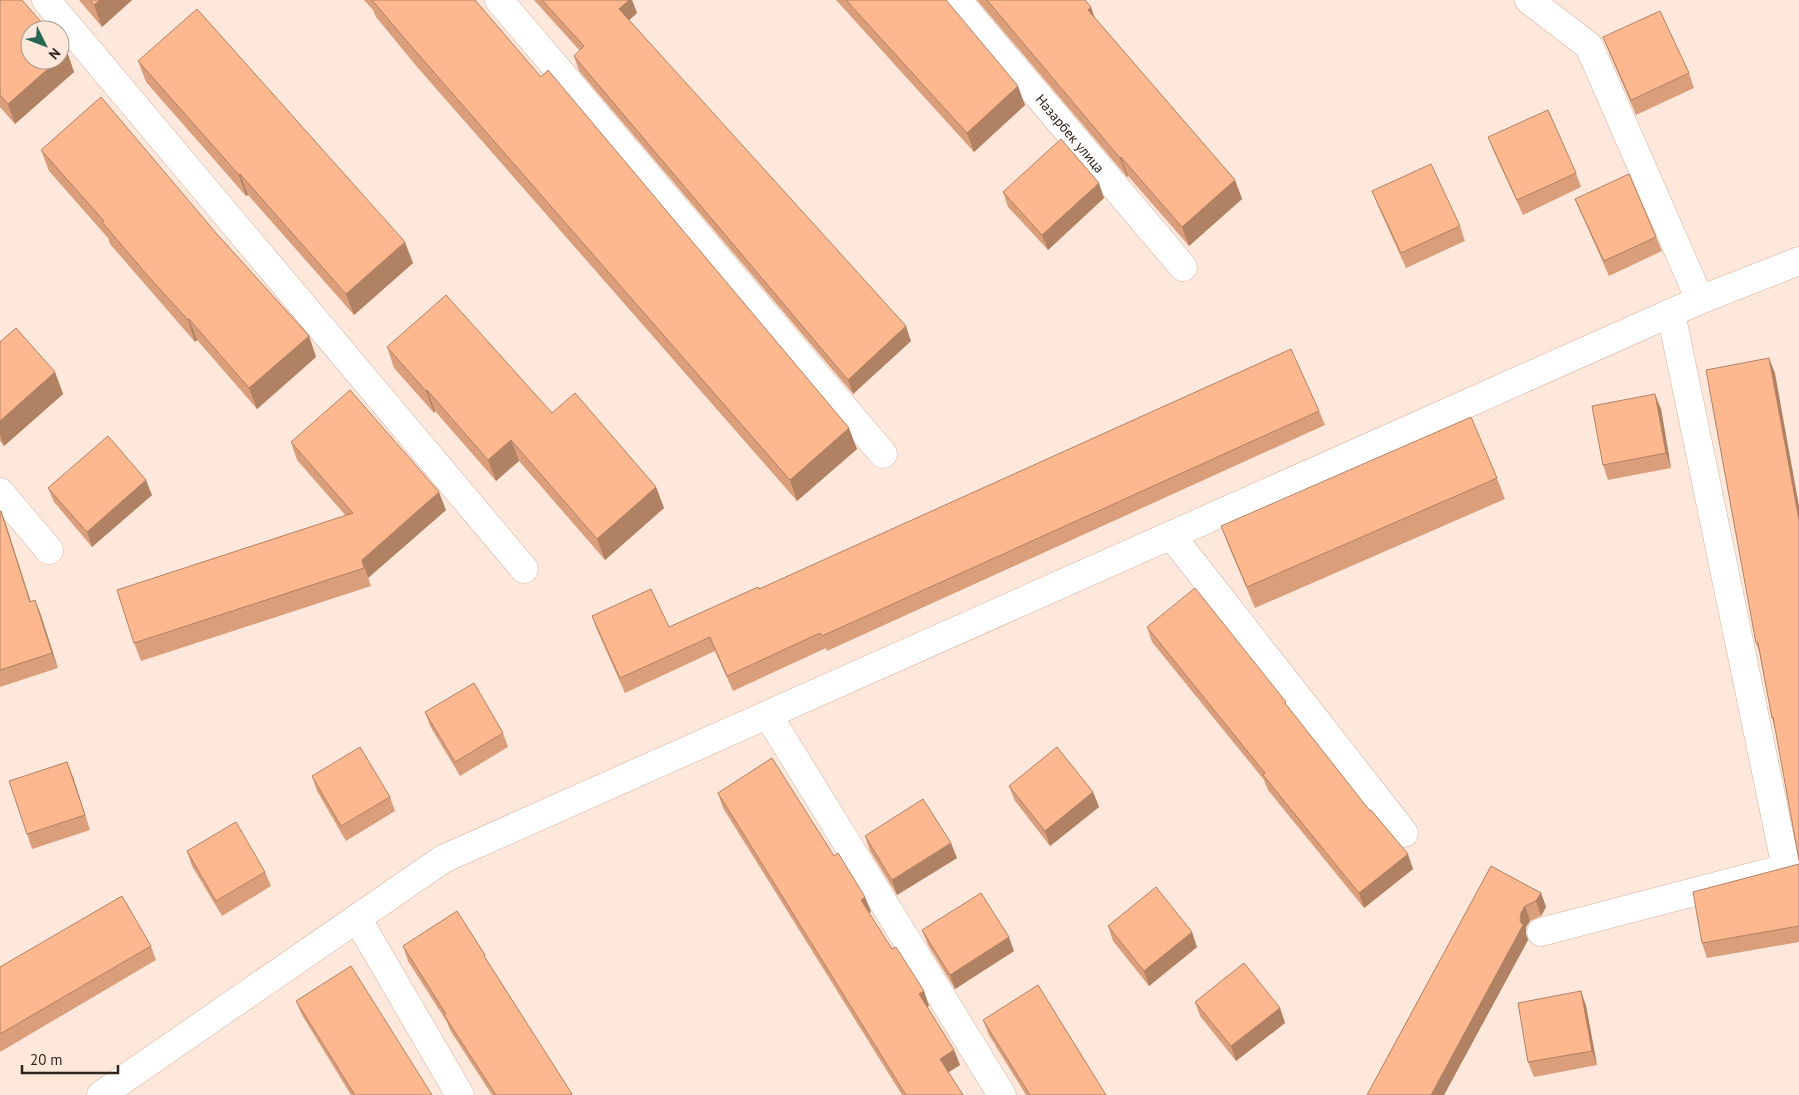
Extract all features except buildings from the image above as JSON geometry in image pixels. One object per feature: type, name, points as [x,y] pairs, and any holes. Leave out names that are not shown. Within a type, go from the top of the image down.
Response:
[{"type":"street","points":[[46,0],[524,569]]},
{"type":"street","points":[[500,0],[883,454]]},
{"type":"street","name":"Назарбек улица","points":[[957,0],[1183,267]]},
{"type":"street","points":[[1529,0],[1589,46],[1700,300]]},
{"type":"street","points":[[101,1095],[443,859],[1700,300],[1799,261]]},
{"type":"street","points":[[1541,932],[1786,868],[1671,313]]},
{"type":"street","points":[[0,492],[49,550]]},
{"type":"street","points":[[1171,535],[1404,833]]},
{"type":"street","points":[[768,715],[1002,1095]]},
{"type":"street","points":[[357,918],[460,1095]]}]
